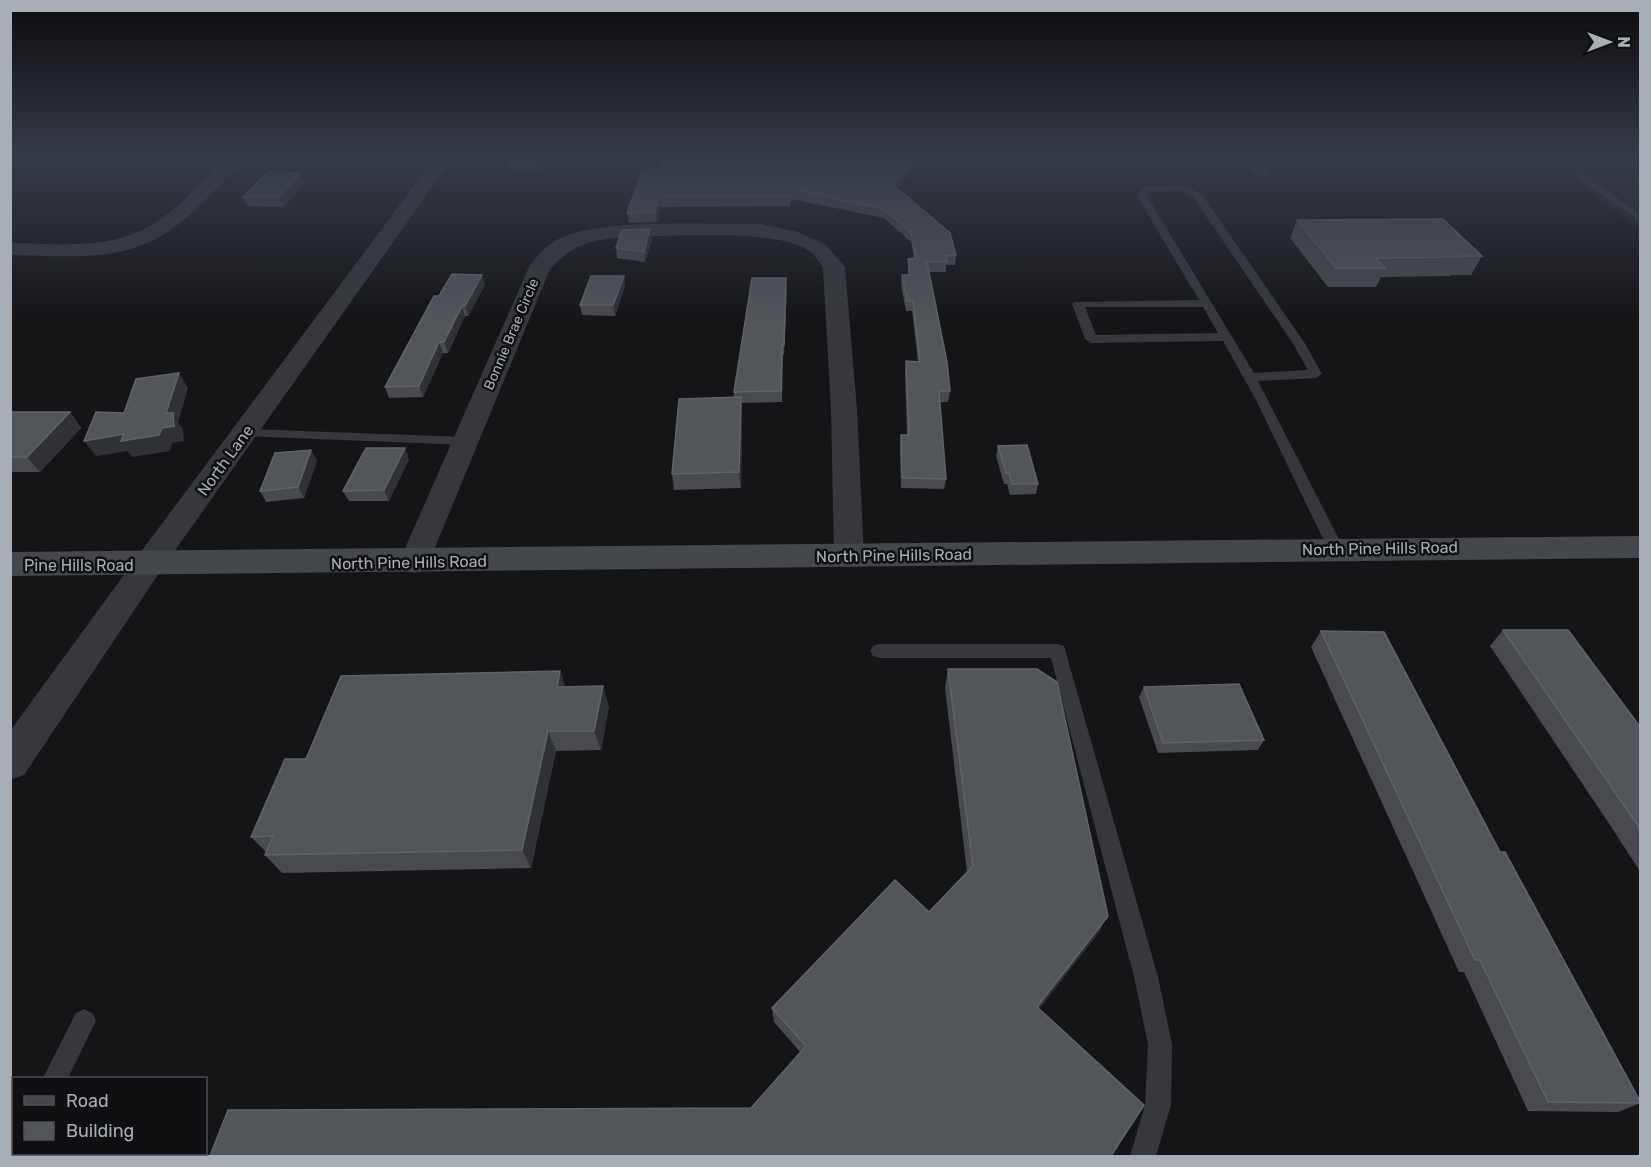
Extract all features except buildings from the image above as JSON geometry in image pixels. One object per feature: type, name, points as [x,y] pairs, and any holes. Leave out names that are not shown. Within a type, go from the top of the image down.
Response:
[{"type":"main road","name":"North Pine Hills Road","points":[[148,565],[1641,547]]},
{"type":"main road","name":"Pine Hills Road","points":[[10,564],[148,565]]},
{"type":"street","points":[[10,249],[112,248],[142,239],[168,225],[180,213]]},
{"type":"street","name":"North Lane","points":[[10,763],[148,565],[404,213]]},
{"type":"street","name":"Bonnie Brae Circle","points":[[414,562],[540,267],[562,245],[588,236],[614,232],[760,230],[791,236],[818,248],[834,267],[844,409],[849,556]]},
{"type":"lane","points":[[1153,213],[1250,377],[1336,549]]},
{"type":"lane","points":[[1210,213],[1298,342],[1316,374],[1250,377]]},
{"type":"lane","points":[[1207,303],[1078,304],[1091,339],[1227,337]]},
{"type":"lane","points":[[245,433],[466,441]]},
{"type":"lane","points":[[879,651],[1058,651],[1146,977],[1160,1044],[1158,1105],[1143,1156]]},
{"type":"lane","points":[[56,1077],[84,1021]]},
{"type":"shaded area","points":[[1618,213],[1640,213],[1640,231]]}]
